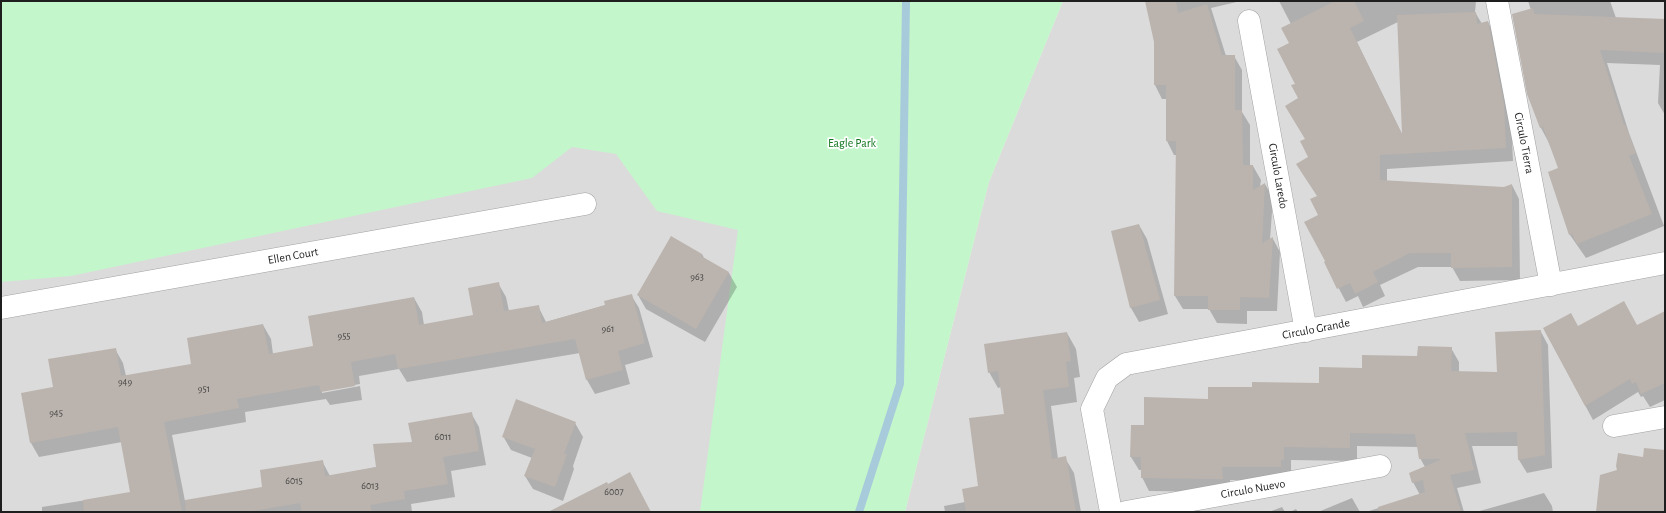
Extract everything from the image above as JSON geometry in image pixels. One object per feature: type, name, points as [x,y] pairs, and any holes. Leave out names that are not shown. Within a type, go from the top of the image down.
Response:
[{"type":"street","name":"Circulo Tierra","points":[[1497,1],[1551,285]]},
{"type":"street","name":"Circulo Laredo","points":[[1249,21],[1306,330]]},
{"type":"street","name":"Ellen Court","points":[[1,308],[585,204]]},
{"type":"street","name":"Circulo Grande","points":[[1111,512],[1092,409],[1107,378],[1126,364],[1665,263]]},
{"type":"street","points":[[1614,426],[1665,417]]},
{"type":"street","name":"Circulo Nuevo","points":[[1126,512],[1380,466]]},
{"type":"shaded area","points":[[1,1],[794,1],[741,512],[1,512]]},
{"type":"shaded area","points":[[1063,1],[1665,1],[1665,512],[905,512],[989,182]]},
{"type":"green space","name":"Eagle Park","points":[[1,1],[1063,1],[989,182],[905,512],[700,512],[738,230],[657,211],[616,154],[572,147],[532,178],[71,276],[1,282]]},
{"type":"building","points":[[1145,1],[1176,1],[1178,13],[1207,4],[1222,55],[1235,55],[1235,110],[1242,110],[1243,165],[1253,165],[1253,190],[1265,183],[1262,243],[1273,237],[1269,298],[1240,297],[1240,310],[1208,310],[1208,296],[1174,296],[1176,141],[1166,141],[1166,85],[1154,85],[1154,42]]},
{"type":"building","points":[[1335,1],[1354,1],[1364,21],[1350,28],[1402,134],[1397,15],[1476,12],[1477,24],[1488,21],[1504,105],[1506,148],[1380,155],[1380,180],[1504,187],[1512,184],[1512,267],[1451,268],[1451,253],[1410,253],[1373,272],[1378,282],[1355,294],[1350,283],[1337,289],[1324,262],[1325,261],[1304,222],[1318,215],[1310,199],[1317,196],[1296,164],[1308,157],[1300,141],[1305,139],[1285,106],[1298,98],[1291,85],[1295,84],[1277,49],[1289,43],[1281,28]]},
{"type":"building","points":[[1533,8],[1534,14],[1665,19],[1665,53],[1600,50],[1624,125],[1625,124],[1636,153],[1629,156],[1652,214],[1577,244],[1572,234],[1569,235],[1548,172],[1558,168],[1543,127],[1540,128],[1527,94],[1512,14]]},
{"type":"building","points":[[1139,224],[1160,300],[1130,308],[1111,231]]},
{"type":"building","points":[[671,236],[729,272],[696,329],[637,295]]},
{"type":"building","points":[[499,282],[504,311],[539,305],[542,323],[605,305],[604,301],[632,294],[645,343],[618,351],[623,370],[586,380],[575,339],[398,369],[395,354],[351,362],[355,386],[321,392],[319,385],[237,399],[239,408],[164,422],[182,512],[84,512],[83,500],[130,492],[118,427],[30,443],[21,393],[53,387],[48,359],[116,348],[121,376],[191,364],[187,338],[263,324],[269,354],[313,346],[308,316],[414,297],[419,325],[473,315],[468,288]]},
{"type":"building","points":[[1624,301],[1637,325],[1665,311],[1665,383],[1641,394],[1636,382],[1632,384],[1630,379],[1585,406],[1543,328],[1571,313],[1578,326]]},
{"type":"building","points":[[1541,330],[1545,455],[1518,460],[1517,432],[1465,433],[1474,470],[1450,475],[1461,512],[1379,512],[1378,507],[1425,492],[1423,480],[1412,483],[1409,473],[1442,459],[1419,459],[1415,434],[1350,433],[1350,448],[1284,447],[1284,460],[1281,460],[1281,467],[1222,467],[1223,479],[1141,478],[1141,457],[1130,457],[1131,425],[1144,425],[1144,397],[1208,399],[1208,387],[1252,387],[1252,382],[1319,383],[1319,367],[1362,368],[1362,355],[1417,356],[1418,346],[1452,347],[1451,371],[1497,372],[1495,332]]},
{"type":"building","points":[[1067,332],[1071,361],[1066,362],[1069,387],[1043,390],[1052,459],[1066,456],[1076,512],[966,512],[962,489],[978,486],[969,418],[1004,414],[998,371],[988,373],[984,344]]},
{"type":"building","points":[[516,399],[576,422],[564,454],[567,454],[555,487],[524,476],[535,449],[502,437]]},
{"type":"building","points":[[472,412],[479,451],[443,457],[448,484],[404,491],[405,499],[370,505],[372,512],[302,512],[300,503],[247,512],[186,512],[185,500],[262,487],[260,470],[323,460],[325,476],[376,467],[373,444],[412,442],[408,423]]},
{"type":"building","points":[[1644,448],[1665,450],[1665,512],[1596,512],[1600,475],[1617,470],[1616,466],[1618,453],[1643,457]]},
{"type":"building","points":[[630,472],[651,512],[548,512],[607,482],[608,484]]},
{"type":"waterway","points":[[859,512],[900,384],[906,1]]}]
